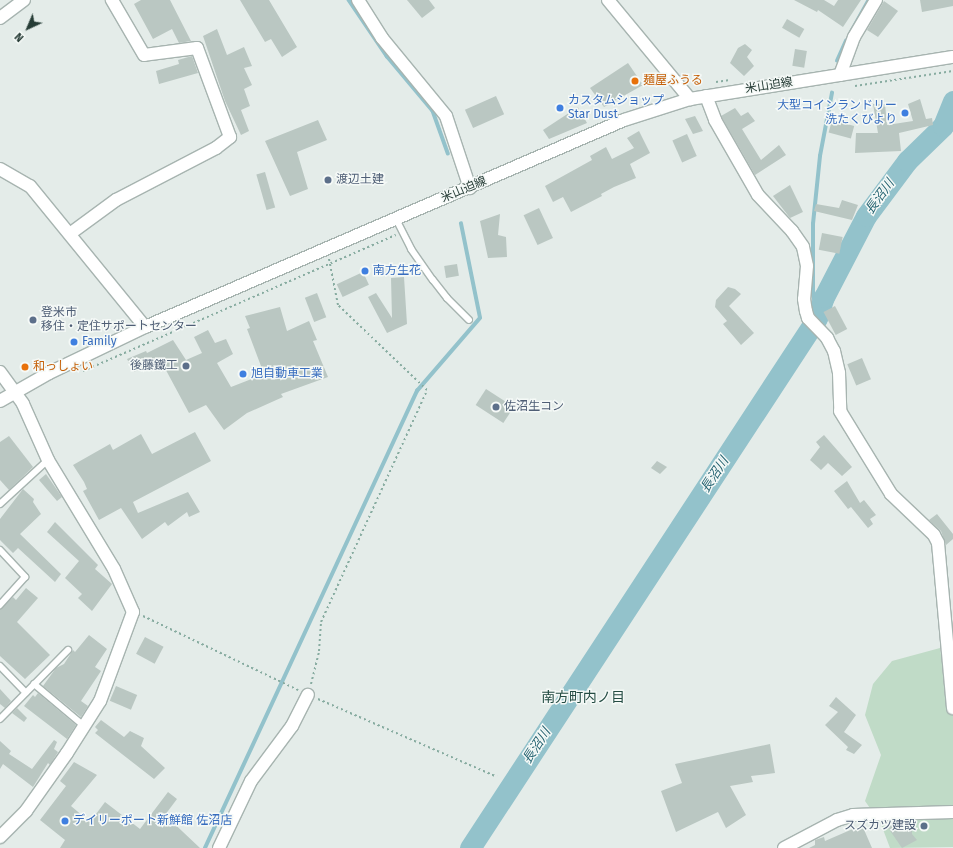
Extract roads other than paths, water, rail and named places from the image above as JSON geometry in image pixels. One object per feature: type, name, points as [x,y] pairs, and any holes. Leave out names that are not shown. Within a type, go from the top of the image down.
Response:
[{"type":"street","points":[[0,18],[24,0]]},
{"type":"street","points":[[358,0],[382,38],[446,116],[466,189]]},
{"type":"street","points":[[608,0],[690,99]]},
{"type":"street","points":[[840,75],[854,37],[876,0]]},
{"type":"street","points":[[71,233],[116,200],[216,148],[230,137],[197,48],[144,56],[114,1]]},
{"type":"street","name":"米山迫線","points":[[0,401],[13,392],[145,327],[624,120],[690,99],[953,57]]},
{"type":"street","points":[[706,96],[715,120],[758,195],[792,231],[803,247],[807,266],[804,299],[813,324],[827,338],[834,351],[839,373],[840,410],[891,494],[934,534],[938,543],[953,708]]},
{"type":"street","points":[[0,169],[30,186],[71,233],[145,327]]},
{"type":"street","points":[[0,372],[23,404],[48,460],[111,562],[133,612],[100,702],[26,811],[0,837]]},
{"type":"street","points":[[219,848],[251,780],[292,726],[305,693]]},
{"type":"street","points":[[784,848],[830,822],[853,815],[953,812]]},
{"type":"lane","points":[[396,219],[411,249],[433,280],[469,320]]},
{"type":"lane","points":[[0,504],[48,460]]},
{"type":"lane","points":[[0,550],[25,577],[0,605]]},
{"type":"lane","points":[[0,720],[68,650]]},
{"type":"lane","points":[[0,666],[26,693]]},
{"type":"lane","points":[[34,684],[84,726]]},
{"type":"waterway","points":[[349,0],[387,56],[433,111],[448,153]]},
{"type":"waterway","points":[[851,32],[869,0]]},
{"type":"waterway","points":[[837,61],[846,41]]},
{"type":"waterway","points":[[817,318],[813,292],[813,224],[820,156],[832,93]]},
{"type":"waterway","name":"長沼川","points":[[470,848],[817,318],[824,297],[866,216],[907,161],[943,126],[953,101]]},
{"type":"waterway","points":[[205,848],[417,391],[480,318],[461,224]]},
{"type":"place","name":"麺屋ふうる","points":[[635,81]]},
{"type":"place","name":"カスタムショップ Star Dust","points":[[560,108]]},
{"type":"place","name":"大型コインランドリー 洗たくびより","points":[[905,113]]},
{"type":"place","name":"渡辺土建","points":[[328,180]]},
{"type":"place","name":"南方生花","points":[[365,271]]},
{"type":"place","name":"登米市 移住・定住サポートセンター","points":[[33,320]]},
{"type":"place","name":"Family","points":[[74,342]]},
{"type":"place","name":"後藤鐵工","points":[[186,366]]},
{"type":"place","name":"和っしょい","points":[[25,367]]},
{"type":"place","name":"旭自動車工業","points":[[243,374]]},
{"type":"place","name":"佐沼生コン","points":[[496,407]]},
{"type":"place","name":"デイリーポート新鮮館 佐沼店","points":[[65,821]]},
{"type":"place","name":"スズカツ建設","points":[[924,826]]},
{"type":"district","name":"南方町内ノ目","points":[[583,698]]}]
